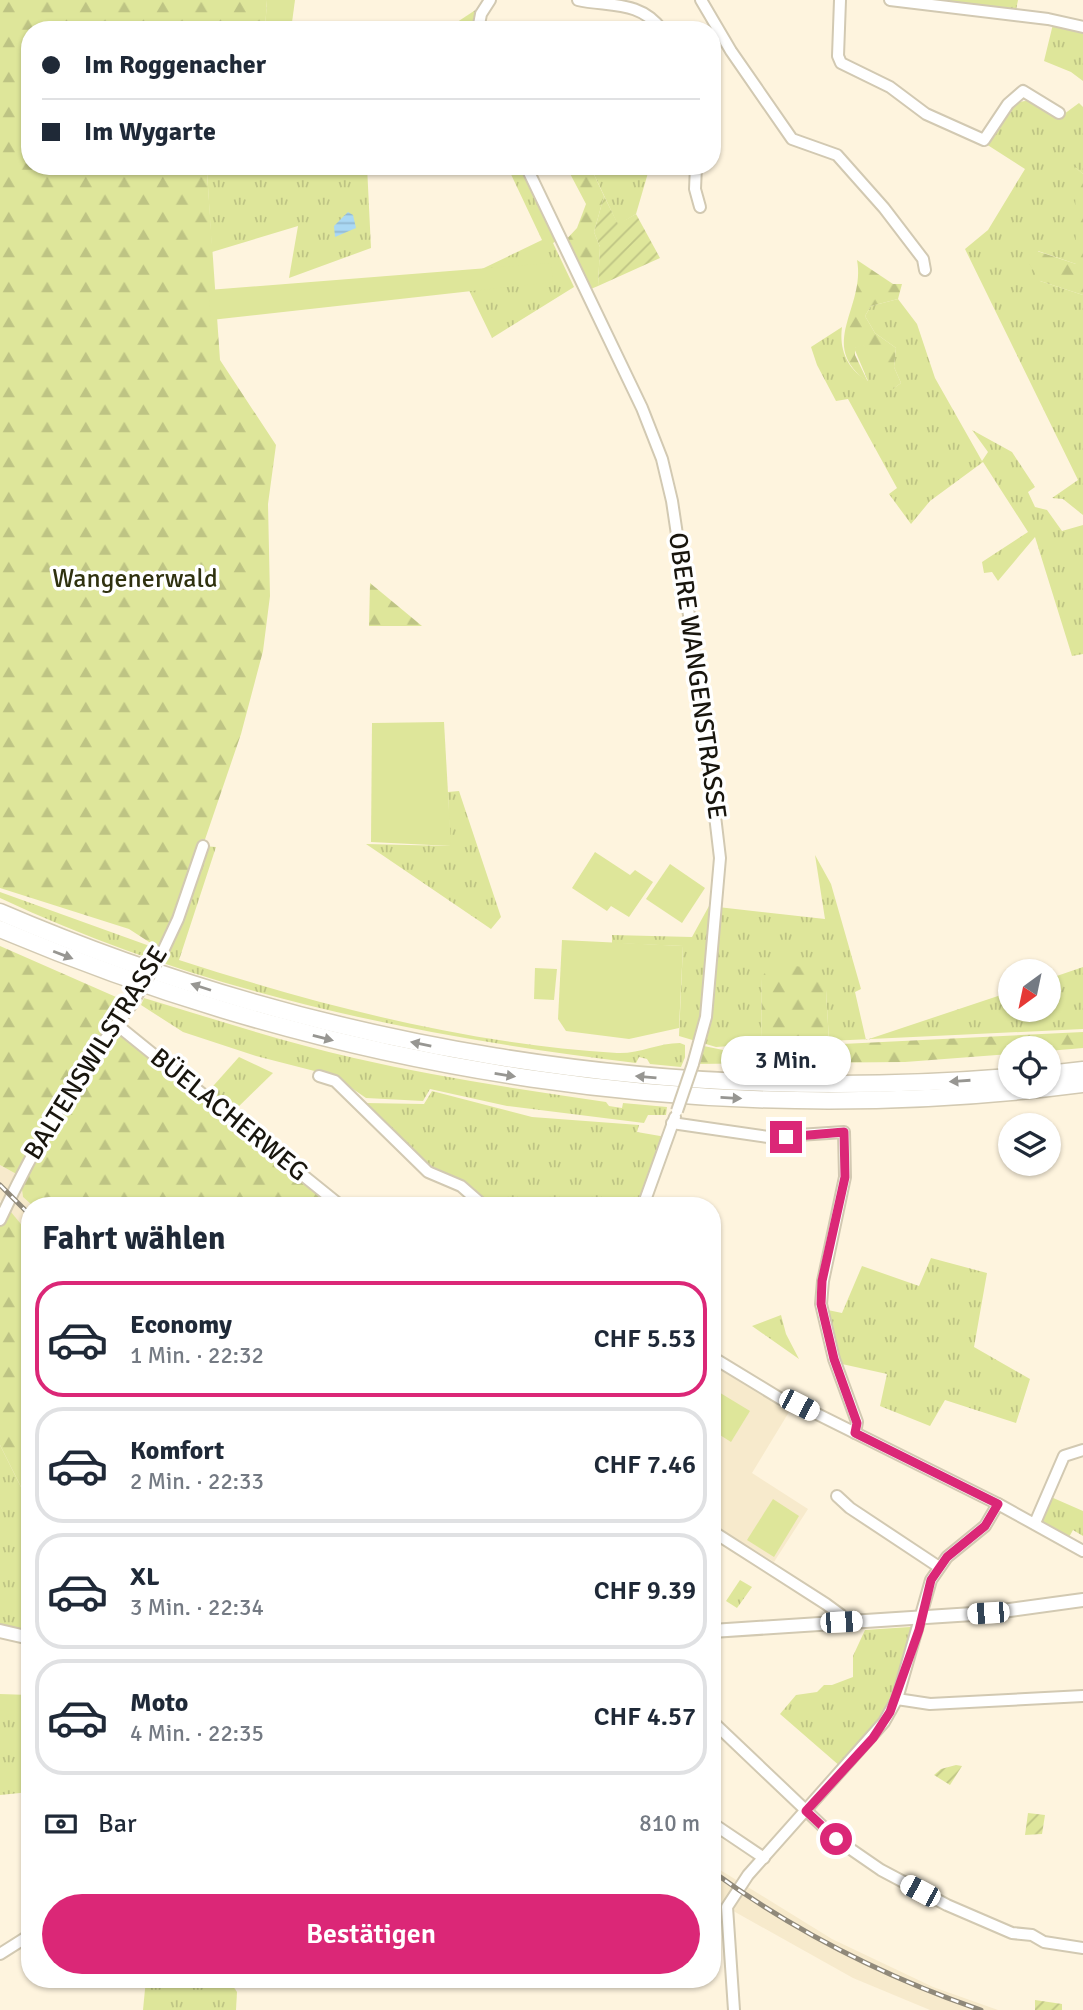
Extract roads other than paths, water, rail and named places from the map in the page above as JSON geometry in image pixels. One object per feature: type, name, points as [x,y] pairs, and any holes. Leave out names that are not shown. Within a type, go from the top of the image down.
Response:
[{"type":"highway","points":[[0,912],[125,962],[237,998],[369,1033],[495,1058],[631,1075],[769,1084],[911,1084],[998,1078]]},
{"type":"highway","points":[[0,929],[121,977],[232,1013],[366,1049],[461,1068],[577,1085],[704,1097],[811,1101],[985,1099],[1083,1091]]},
{"type":"highway","points":[[1061,1073],[1083,1070]]},
{"type":"highway","points":[[940,1098],[1083,1084]]},
{"type":"main road","points":[[721,1630],[1027,1610],[1083,1600]]},
{"type":"main road","points":[[0,1631],[21,1636]]},
{"type":"street","points":[[578,0],[632,7],[647,14],[654,21]]},
{"type":"street","points":[[701,0],[713,21]]},
{"type":"street","points":[[839,0],[838,56],[841,63],[878,80],[947,125],[984,140],[1008,104],[1023,92],[1059,113]]},
{"type":"street","points":[[890,0],[1041,18],[1083,27]]},
{"type":"street","points":[[481,21],[486,2]]},
{"type":"street","points":[[721,34],[792,139],[801,145],[827,149],[836,155],[884,208],[923,259],[925,270]]},
{"type":"street","name":"OBERE WANGENSTRASSE","points":[[530,175],[649,423],[672,501],[704,716],[720,858],[706,1017],[677,1111],[646,1197]]},
{"type":"street","points":[[696,175],[695,189],[701,206]]},
{"type":"street","name":"BALTENSWILSTRASSE","points":[[0,1220],[41,1134],[77,1077],[132,1004],[163,951],[178,919],[203,846]]},
{"type":"street","name":"BÜELACHERWEG","points":[[117,1026],[330,1197]]},
{"type":"street","points":[[319,1076],[335,1081],[428,1172],[461,1186],[474,1197]]},
{"type":"street","points":[[672,1123],[768,1137],[844,1132],[845,1177],[822,1281],[821,1304],[834,1359],[857,1423],[855,1433]]},
{"type":"street","points":[[721,1362],[782,1399],[998,1504],[1083,1551]]},
{"type":"street","points":[[1035,1523],[1063,1456],[1083,1450]]},
{"type":"street","points":[[837,1496],[850,1508],[939,1567]]},
{"type":"street","points":[[734,2010],[727,1908],[748,1875],[873,1738],[897,1699],[929,1585],[939,1567],[979,1532],[998,1504]]},
{"type":"street","points":[[721,1537],[826,1604],[841,1615],[841,1622]]},
{"type":"street","points":[[897,1699],[930,1703],[1083,1696]]},
{"type":"street","points":[[721,1730],[836,1839],[881,1870],[956,1909],[1012,1933],[1032,1935],[1040,1940],[1083,1948]]},
{"type":"street","points":[[721,1829],[764,1858]]},
{"type":"street","points":[[0,1954],[21,1941]]},
{"type":"water","points":[[348,212],[353,215],[356,228],[335,237],[334,226]]},
{"type":"railway","points":[[0,1185],[21,1206]]},
{"type":"railway","points":[[721,1877],[775,1913],[841,1951],[910,1983],[981,2010]]},
{"type":"park label","name":"Wangenerwald","points":[[135,579]]}]
